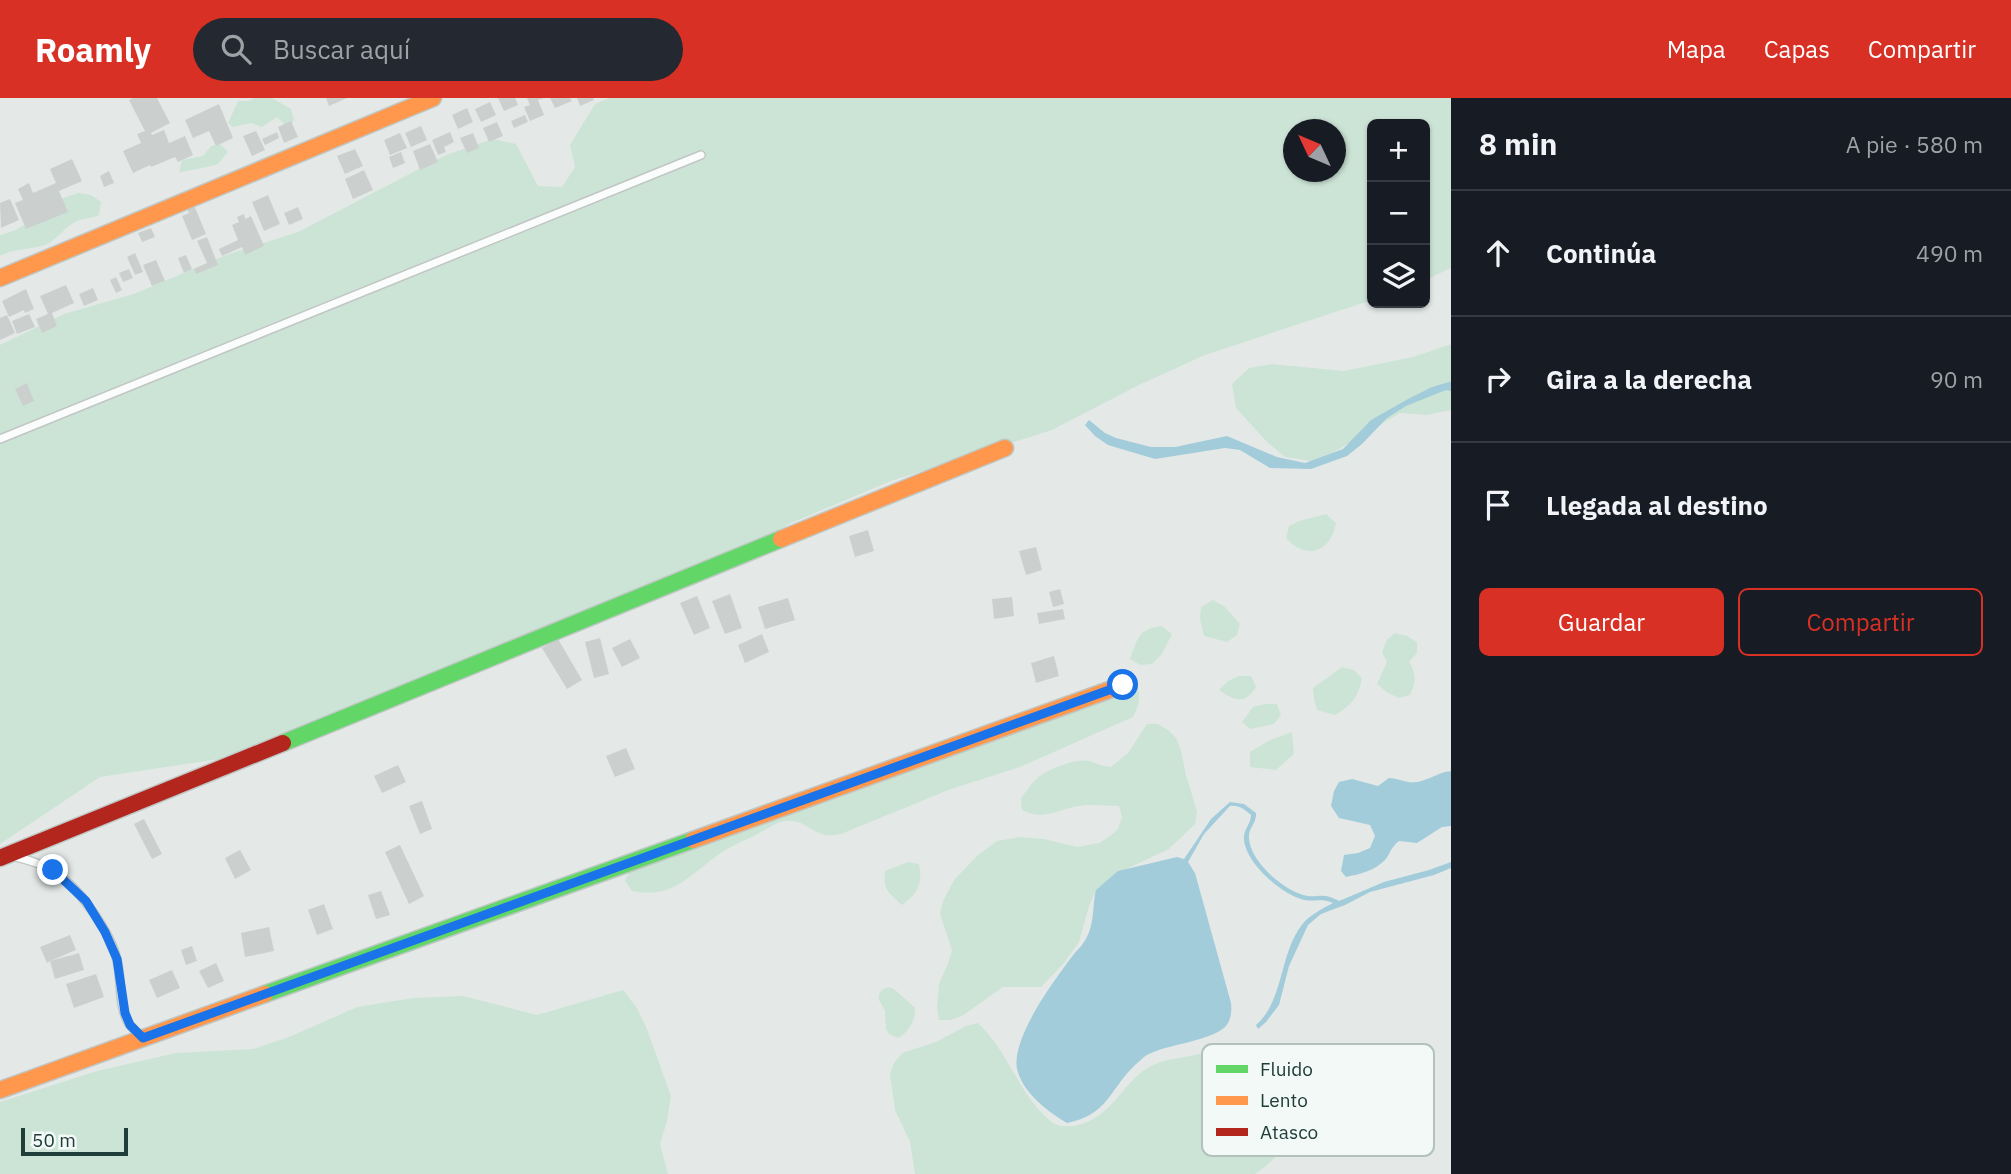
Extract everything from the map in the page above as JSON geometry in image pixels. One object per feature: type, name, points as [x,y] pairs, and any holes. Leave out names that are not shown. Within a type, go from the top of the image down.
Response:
[{"type":"street","points":[[0,278],[433,98]]},
{"type":"street","points":[[4,856],[1005,448]]},
{"type":"street","points":[[0,1090],[1123,685]]},
{"type":"lane","points":[[0,439],[701,155]]},
{"type":"lane","points":[[4,856],[34,862],[53,870],[86,901],[105,932],[117,959],[125,1013],[130,1025],[143,1038]]},
{"type":"green space","points":[[272,98],[291,109],[294,120],[291,125],[285,125],[277,117],[262,127],[251,123],[233,127],[228,123],[238,101]]},
{"type":"green space","points":[[609,98],[1451,98],[1451,268],[1430,278],[1430,119],[1367,119],[1367,302],[1205,355],[1139,385],[1052,430],[891,481],[789,524],[752,551],[219,759],[100,777],[0,844],[0,345],[64,314],[134,294],[226,255],[298,232],[446,155],[493,139],[516,144],[538,186],[562,187],[575,167],[570,145],[595,104]]},
{"type":"green space","points":[[220,144],[228,152],[218,164],[179,172],[182,160],[203,156],[211,146]]},
{"type":"green space","points":[[78,193],[91,195],[101,202],[99,215],[73,223],[45,245],[0,256],[0,235],[22,226],[55,201]]},
{"type":"green space","points":[[1451,344],[1451,410],[1427,415],[1400,413],[1334,452],[1311,461],[1285,457],[1267,442],[1236,408],[1232,384],[1249,368],[1272,364],[1344,371],[1413,357]]},
{"type":"green space","points":[[1326,514],[1336,523],[1329,541],[1323,547],[1309,551],[1294,545],[1286,538],[1289,526]]},
{"type":"green space","points":[[1213,600],[1224,606],[1240,624],[1237,635],[1227,642],[1204,636],[1200,619],[1201,607]]},
{"type":"green space","points":[[1162,626],[1172,634],[1162,654],[1152,664],[1140,665],[1130,659],[1143,632]]},
{"type":"green space","points":[[1395,633],[1417,642],[1417,653],[1409,662],[1415,678],[1414,686],[1410,695],[1399,698],[1377,684],[1387,662],[1382,652],[1387,640]]},
{"type":"green space","points":[[1342,667],[1354,670],[1362,678],[1359,690],[1350,704],[1335,715],[1317,710],[1313,688]]},
{"type":"green space","points":[[1239,676],[1251,676],[1256,687],[1248,697],[1235,699],[1219,690],[1228,681]]},
{"type":"green space","points":[[1136,681],[1139,700],[1133,717],[1020,767],[951,789],[841,834],[824,834],[793,821],[781,822],[727,849],[670,889],[647,893],[632,891],[625,881],[630,871],[1111,685]]},
{"type":"green space","points":[[1277,704],[1281,715],[1274,724],[1250,729],[1242,722],[1253,707]]},
{"type":"green space","points":[[1147,724],[1158,724],[1176,738],[1197,811],[1195,824],[1169,849],[1124,870],[1094,895],[1079,942],[1041,987],[1003,987],[962,1016],[939,1020],[939,984],[952,950],[940,914],[943,901],[954,880],[978,855],[997,841],[1020,837],[1044,839],[1077,847],[1099,843],[1109,837],[1118,829],[1122,817],[1119,806],[1083,805],[1037,815],[1022,810],[1021,798],[1040,776],[1061,766],[1076,761],[1089,761],[1111,767],[1128,753]]},
{"type":"green space","points":[[1292,732],[1294,754],[1276,770],[1250,767],[1250,752],[1270,740]]},
{"type":"green space","points":[[908,862],[919,864],[920,882],[912,897],[902,905],[886,887],[884,877],[885,871]]},
{"type":"green space","points":[[889,987],[915,1008],[911,1026],[898,1038],[889,1034],[886,1029],[885,1011],[879,1000],[879,994]]},
{"type":"green space","points":[[623,990],[637,1008],[647,1029],[671,1096],[660,1144],[668,1174],[0,1174],[0,1102],[97,1071],[176,1053],[253,1049],[289,1037],[357,1007],[413,998],[463,996],[537,1015]]},
{"type":"green space","points":[[978,1023],[997,1046],[1038,1108],[1053,1123],[1066,1126],[1086,1123],[1098,1116],[1137,1076],[1153,1065],[1202,1053],[1202,1156],[1276,1156],[1255,1174],[915,1174],[910,1142],[895,1110],[890,1074],[902,1053],[936,1042],[966,1026]]},
{"type":"water","points":[[1451,382],[1451,391],[1446,390],[1406,406],[1387,418],[1347,456],[1311,469],[1270,468],[1240,450],[1225,448],[1155,459],[1108,445],[1085,425],[1089,420],[1116,438],[1151,447],[1175,447],[1227,436],[1277,457],[1305,463],[1343,449],[1371,420],[1432,387]]},
{"type":"water","points":[[1451,771],[1451,826],[1442,827],[1417,843],[1399,841],[1385,860],[1376,867],[1346,877],[1341,871],[1344,855],[1370,848],[1375,836],[1370,825],[1339,818],[1331,806],[1339,782],[1352,779],[1378,786],[1389,778],[1417,782]]},
{"type":"water","points":[[1230,802],[1244,804],[1256,813],[1249,838],[1261,865],[1286,887],[1303,895],[1328,896],[1339,901],[1384,882],[1451,862],[1451,868],[1370,892],[1321,914],[1308,925],[1289,966],[1279,1005],[1258,1029],[1256,1025],[1272,1003],[1289,951],[1301,926],[1333,903],[1292,896],[1273,883],[1256,865],[1245,845],[1244,836],[1251,815],[1241,808],[1230,806],[1204,834],[1188,862],[1195,873],[1231,1003],[1228,1023],[1207,1037],[1146,1056],[1126,1074],[1100,1108],[1081,1119],[1067,1123],[1030,1093],[1020,1078],[1017,1056],[1036,1009],[1088,936],[1096,890],[1118,871],[1177,857],[1184,859],[1211,819]]},
{"type":"building","points":[[157,98],[170,123],[151,133],[152,135],[164,130],[169,143],[185,136],[193,155],[178,162],[175,157],[133,173],[123,151],[141,143],[137,134],[145,131],[129,100]]},
{"type":"building","points":[[326,98],[347,98],[329,106]]},
{"type":"building","points":[[498,98],[515,98],[518,105],[504,111]]},
{"type":"building","points":[[527,98],[544,98],[538,100],[544,115],[530,121],[524,107],[530,105]]},
{"type":"building","points":[[550,98],[570,98],[572,101],[555,108]]},
{"type":"building","points":[[577,98],[593,98],[594,100],[580,106]]},
{"type":"building","points":[[490,102],[496,115],[481,122],[475,109]]},
{"type":"building","points":[[219,104],[233,138],[216,146],[209,131],[193,138],[185,120]]},
{"type":"building","points":[[467,108],[473,122],[458,129],[452,115]]},
{"type":"building","points":[[525,115],[528,122],[514,128],[511,121]]},
{"type":"building","points":[[291,121],[298,137],[284,143],[278,127]]},
{"type":"building","points":[[497,122],[503,136],[489,142],[483,128]]},
{"type":"building","points":[[421,126],[427,140],[411,147],[405,133]]},
{"type":"building","points":[[256,131],[265,150],[252,156],[243,136]]},
{"type":"building","points":[[277,132],[279,138],[265,145],[262,139]]},
{"type":"building","points":[[450,132],[454,142],[444,147],[446,152],[438,155],[432,140]]},
{"type":"building","points":[[400,133],[407,148],[390,155],[384,140]]},
{"type":"building","points":[[473,133],[479,148],[467,153],[460,138]]},
{"type":"building","points":[[430,144],[438,162],[420,170],[413,151]]},
{"type":"building","points":[[355,149],[363,166],[345,174],[337,156]]},
{"type":"building","points":[[401,152],[405,163],[393,168],[389,157]]},
{"type":"building","points":[[72,159],[82,181],[59,191],[68,212],[26,229],[15,203],[23,200],[18,189],[29,183],[33,193],[56,183],[50,169]]},
{"type":"building","points":[[364,170],[373,190],[353,199],[345,179]]},
{"type":"building","points":[[109,171],[114,183],[104,187],[100,176]]},
{"type":"building","points":[[268,195],[280,224],[264,231],[252,202]]},
{"type":"building","points":[[10,199],[19,220],[1,228],[0,203]]},
{"type":"building","points":[[194,205],[206,234],[192,240],[182,216],[189,213],[187,208]]},
{"type":"building","points":[[298,207],[303,219],[289,225],[284,213]]},
{"type":"building","points":[[244,214],[245,219],[251,216],[264,246],[245,255],[242,247],[222,256],[219,249],[238,240],[232,225],[239,222],[237,217]]},
{"type":"building","points":[[151,228],[155,237],[142,242],[138,233]]},
{"type":"building","points":[[207,237],[218,265],[196,274],[194,269],[207,263],[197,241]]},
{"type":"building","points":[[135,253],[143,272],[135,275],[127,257]]},
{"type":"building","points":[[186,255],[192,269],[184,273],[178,258]]},
{"type":"building","points":[[156,260],[165,281],[152,286],[143,265]]},
{"type":"building","points":[[129,269],[133,278],[123,282],[119,273]]},
{"type":"building","points":[[116,277],[122,290],[116,293],[110,280]]},
{"type":"building","points":[[66,285],[74,303],[52,313],[57,326],[42,333],[36,319],[48,314],[40,296]]},
{"type":"building","points":[[93,288],[98,300],[84,306],[79,294]]},
{"type":"building","points":[[26,289],[34,309],[9,317],[2,301]]},
{"type":"building","points":[[29,314],[35,327],[17,334],[12,321]]},
{"type":"building","points":[[7,315],[15,333],[0,340],[0,318]]},
{"type":"building","points":[[27,383],[34,401],[23,406],[15,389]]},
{"type":"building","points":[[868,530],[874,551],[855,557],[849,536]]},
{"type":"building","points":[[1036,547],[1042,570],[1026,575],[1019,551]]},
{"type":"building","points":[[1060,589],[1064,604],[1053,607],[1049,592]]},
{"type":"building","points":[[730,594],[742,628],[725,634],[712,601]]},
{"type":"building","points":[[697,596],[710,628],[694,635],[680,603]]},
{"type":"building","points":[[1012,597],[1014,616],[994,619],[992,599]]},
{"type":"building","points":[[788,598],[795,620],[765,629],[758,607]]},
{"type":"building","points":[[1063,609],[1065,619],[1039,624],[1037,613]]},
{"type":"building","points":[[762,634],[769,652],[745,663],[738,645]]},
{"type":"building","points":[[600,638],[609,674],[594,678],[585,642]]},
{"type":"building","points":[[558,639],[582,680],[567,689],[542,648]]},
{"type":"building","points":[[630,639],[640,658],[622,667],[612,648]]},
{"type":"building","points":[[1054,656],[1059,676],[1036,683],[1031,663]]},
{"type":"building","points":[[626,748],[635,769],[615,777],[606,756]]},
{"type":"building","points":[[398,765],[406,782],[382,793],[374,776]]},
{"type":"building","points":[[422,801],[432,829],[420,834],[409,806]]},
{"type":"building","points":[[144,819],[162,854],[152,859],[134,824]]},
{"type":"building","points":[[400,845],[424,896],[409,904],[385,852]]},
{"type":"building","points":[[240,850],[251,870],[235,879],[225,858]]},
{"type":"building","points":[[381,891],[390,915],[376,919],[368,895]]},
{"type":"building","points":[[324,904],[333,929],[317,935],[308,910]]},
{"type":"building","points":[[269,927],[274,951],[245,957],[241,933]]},
{"type":"building","points":[[70,935],[76,950],[47,963],[40,947]]},
{"type":"building","points":[[192,946],[197,961],[186,965],[181,950]]},
{"type":"building","points":[[79,953],[84,970],[55,979],[50,961]]},
{"type":"building","points":[[216,963],[224,981],[208,988],[199,971]]},
{"type":"building","points":[[172,970],[180,988],[157,998],[149,980]]},
{"type":"building","points":[[96,974],[104,997],[74,1008],[66,984]]},
{"type":"traffic: fast","points":[[283,743],[781,539]]},
{"type":"traffic: fast","points":[[265,994],[693,840]]},
{"type":"traffic: slow","points":[[0,278],[433,98]]},
{"type":"traffic: slow","points":[[781,539],[1005,448]]},
{"type":"traffic: slow","points":[[693,840],[1123,685]]},
{"type":"traffic: slow","points":[[0,1090],[265,994]]},
{"type":"traffic: jam","points":[[0,858],[283,743]]},
{"type":"route","points":[[53,870],[86,901],[105,932],[117,959],[125,1013],[130,1025],[143,1038],[1123,685]]}]
